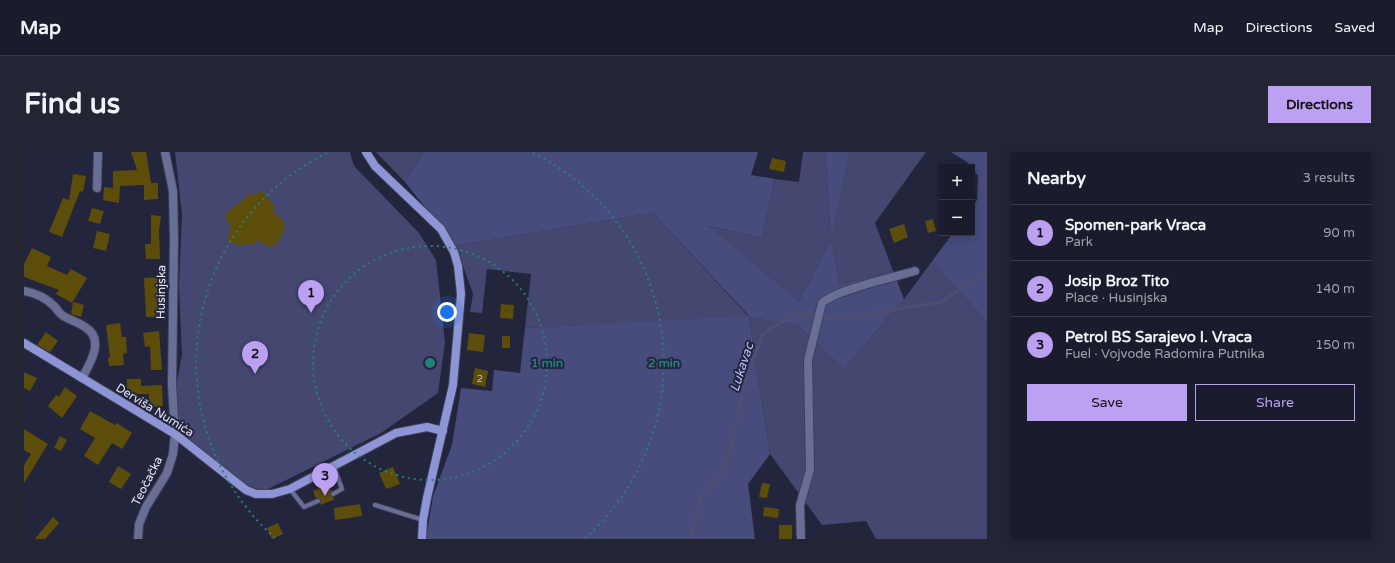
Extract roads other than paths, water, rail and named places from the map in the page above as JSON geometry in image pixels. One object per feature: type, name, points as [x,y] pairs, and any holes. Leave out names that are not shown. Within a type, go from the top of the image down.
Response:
[{"type":"main road","points":[[366,152],[370,160],[441,229],[454,252],[458,266],[461,294],[453,378],[423,520],[422,539]]},
{"type":"main road","name":"Derviša Numića","points":[[24,343],[174,434],[246,490],[256,494],[272,494],[290,489],[396,433],[427,427],[443,431]]},
{"type":"street","points":[[97,188],[98,152]]},
{"type":"street","name":"Husinjska","points":[[165,152],[173,191],[174,240],[172,385],[174,434]]},
{"type":"street","points":[[801,539],[800,505],[810,470],[808,360],[816,321],[822,303],[827,298],[915,271]]},
{"type":"street","points":[[24,291],[44,298],[61,314],[84,326],[93,333],[96,341],[91,362],[82,378]]},
{"type":"street","name":"Teočačka","points":[[138,539],[139,524],[146,507],[167,473],[173,454],[174,434]]},
{"type":"lane","points":[[333,494],[342,489],[334,467]]},
{"type":"lane","points":[[290,489],[304,507],[318,501]]},
{"type":"lane","points":[[376,505],[423,520]]},
{"type":"waterway","name":"Lukavac","points":[[690,539],[701,497],[723,473],[731,447],[745,383],[763,334],[796,313],[834,319],[941,302],[987,272]]},
{"type":"place","name":"Spomen-park Vraca","points":[[311,313]]},
{"type":"place","name":"Josip Broz Tito","points":[[255,374]]},
{"type":"place","name":"Petrol BS Sarajevo I. Vraca","points":[[325,496]]}]
